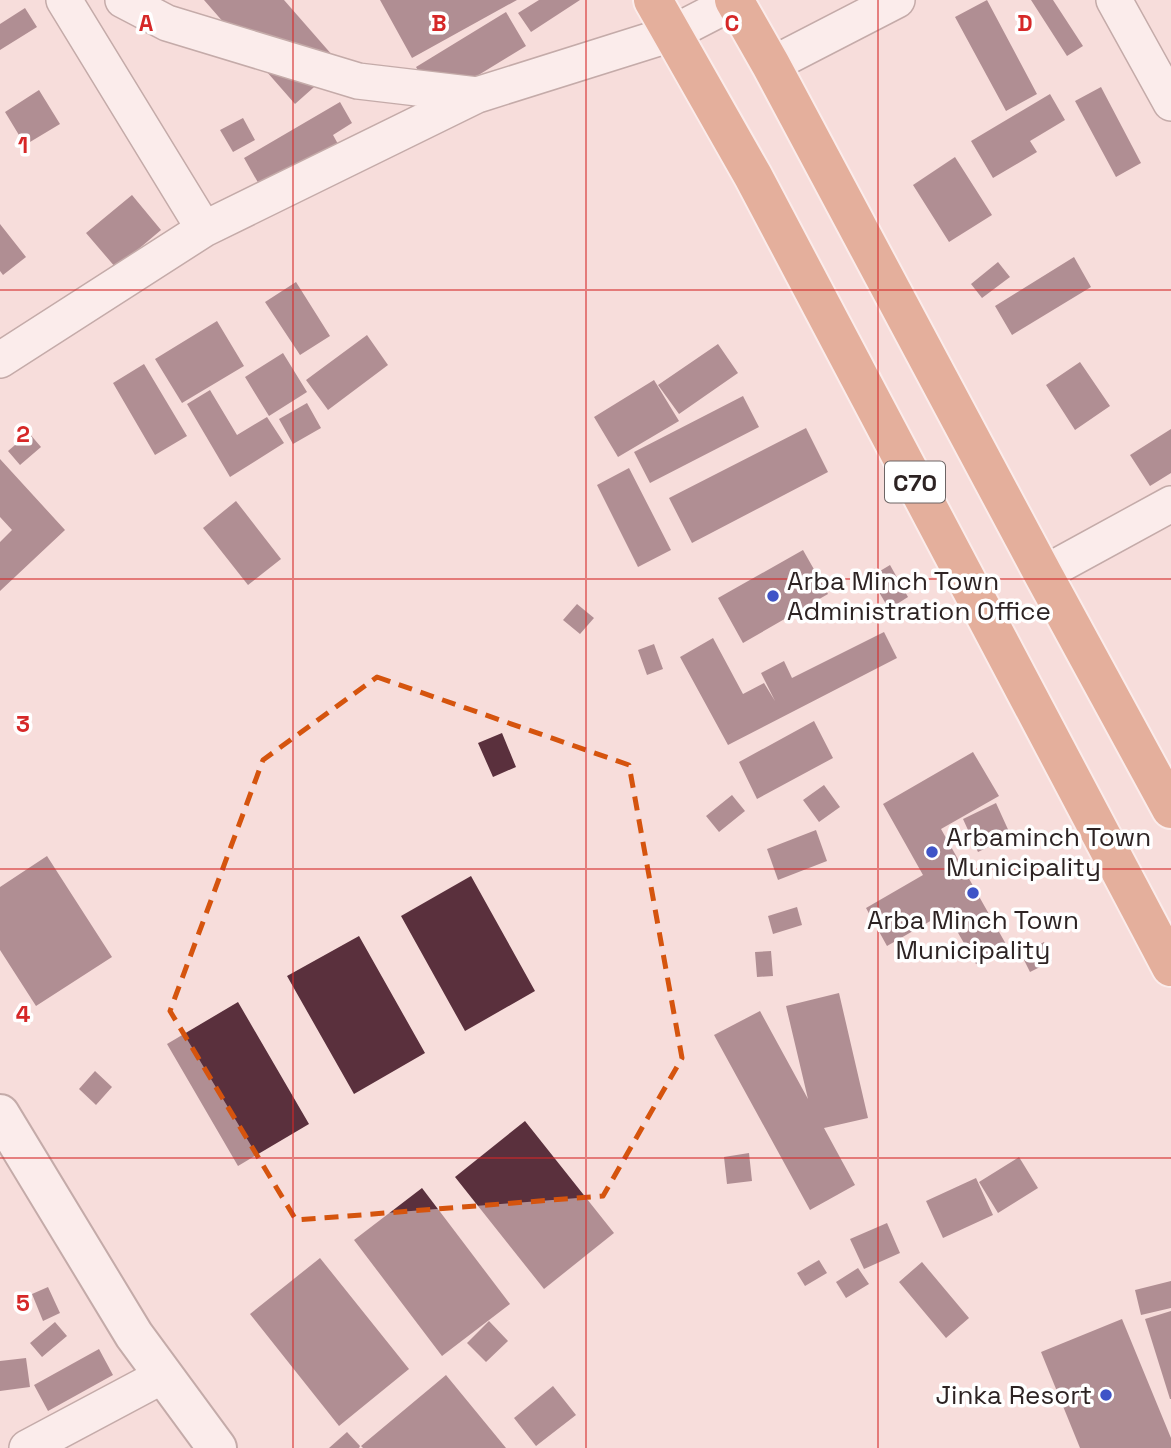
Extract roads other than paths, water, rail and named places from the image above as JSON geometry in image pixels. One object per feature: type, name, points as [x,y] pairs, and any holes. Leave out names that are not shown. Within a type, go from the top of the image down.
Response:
[{"type":"highway","name":"C70","points":[[653,0],[753,176],[1167,948]]},
{"type":"highway","name":"C70","points":[[734,1],[1171,808]]},
{"type":"street","points":[[64,0],[204,229]]},
{"type":"street","points":[[123,0],[167,23],[358,81],[477,95]]},
{"type":"street","points":[[771,65],[897,0]]},
{"type":"street","points":[[1114,0],[1171,103]]},
{"type":"street","points":[[0,360],[204,229],[477,95],[671,34],[734,1]]},
{"type":"street","points":[[1043,574],[1171,504]]},
{"type":"street","points":[[2,1121],[134,1335],[217,1448]]},
{"type":"street","points":[[27,1448],[164,1375]]},
{"type":"place","name":"Arba Minch Town Administration Office","points":[[773,596]]},
{"type":"place","name":"Arbaminch Town Municipality","points":[[932,852]]},
{"type":"place","name":"Arba Minch Town Municipality","points":[[973,893]]},
{"type":"place","name":"Jinka Resort","points":[[1106,1395]]}]
